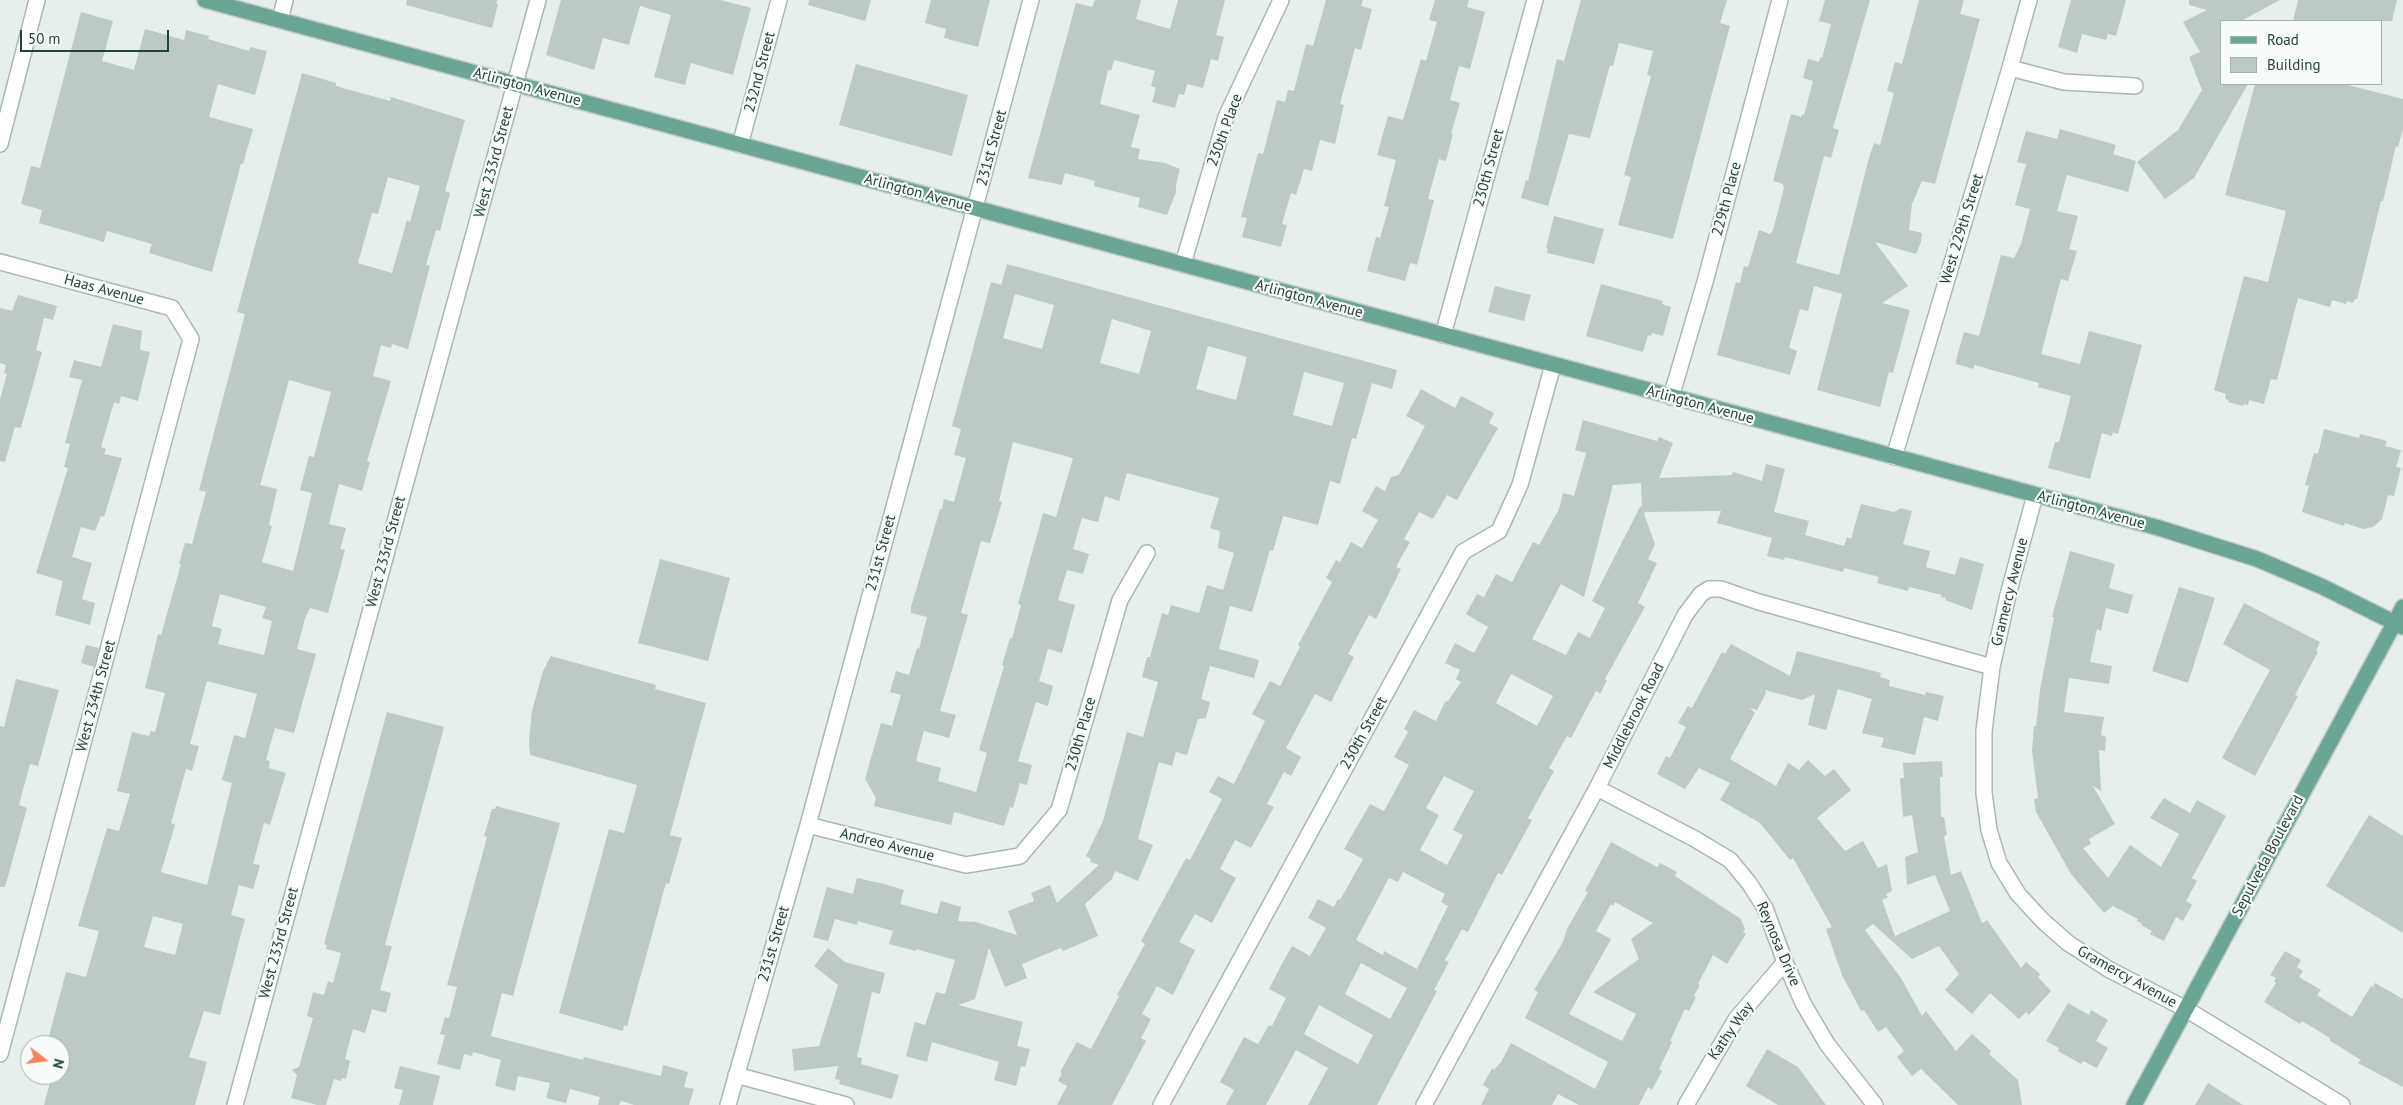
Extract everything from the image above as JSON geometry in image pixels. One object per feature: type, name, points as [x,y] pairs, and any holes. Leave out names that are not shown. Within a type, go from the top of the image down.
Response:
[{"type":"main road","name":"Arlington Avenue","points":[[205,0],[2159,528],[2257,559],[2323,587],[2399,624]]},
{"type":"main road","name":"Sepulveda Boulevard","points":[[2134,1105],[2399,624],[2403,607]]},
{"type":"street","points":[[0,144],[37,0]]},
{"type":"street","points":[[280,20],[285,0]]},
{"type":"street","name":"West 233rd Street","points":[[235,1105],[538,0]]},
{"type":"street","name":"232nd Street","points":[[740,145],[780,0]]},
{"type":"street","name":"231st Street","points":[[728,1105],[808,825],[1031,0]]},
{"type":"street","name":"230th Place","points":[[1183,264],[1226,117],[1281,0]]},
{"type":"street","name":"230th Street","points":[[1443,335],[1535,0]]},
{"type":"street","name":"229th Place","points":[[1671,397],[1705,282],[1780,0]]},
{"type":"street","name":"West 229th Street","points":[[1894,457],[2010,68],[2028,0]]},
{"type":"street","points":[[2010,68],[2064,82],[2135,86]]},
{"type":"street","name":"Haas Avenue","points":[[0,262],[172,308],[192,339]]},
{"type":"street","name":"West 234th Street","points":[[0,1054],[192,339]]},
{"type":"street","name":"230th Street","points":[[1161,1105],[1463,552],[1499,531],[1520,485],[1552,365]]},
{"type":"street","name":"Gramercy Avenue","points":[[2035,495],[2008,595],[1992,667],[1984,731],[1984,793],[1989,830],[1998,863],[2018,894],[2068,944],[2108,969],[2186,1009],[2342,1105]]},
{"type":"street","name":"230th Place","points":[[966,865],[1020,856],[1059,810],[1120,600],[1148,553]]},
{"type":"street","name":"Middlebrook Road","points":[[1424,1105],[1597,788],[1685,615],[1701,594],[1710,589],[1721,589],[1759,602],[1992,667]]},
{"type":"street","name":"Reynosa Drive","points":[[1597,788],[1730,860],[1749,882],[1765,908],[1784,962],[1803,1003],[1827,1044],[1875,1105]]},
{"type":"street","name":"Andreo Avenue","points":[[808,825],[966,865]]},
{"type":"street","name":"Kathy Way","points":[[1686,1105],[1736,1019],[1784,962]]},
{"type":"street","points":[[736,1075],[846,1105]]},
{"type":"building","points":[[407,0],[497,0],[496,3],[498,4],[492,28],[406,5]]},
{"type":"building","points":[[561,0],[721,0],[751,8],[733,75],[691,63],[685,85],[654,77],[671,15],[640,6],[629,45],[603,38],[594,70],[546,55]]},
{"type":"building","points":[[809,0],[871,0],[865,21],[808,5]]},
{"type":"building","points":[[931,0],[990,0],[978,47],[944,38],[946,29],[925,23]]},
{"type":"building","points":[[1095,0],[1141,0],[1136,19],[1170,29],[1178,0],[1225,0],[1216,35],[1224,37],[1218,61],[1211,59],[1203,88],[1187,84],[1184,95],[1179,94],[1175,108],[1152,102],[1156,88],[1151,86],[1155,71],[1114,60],[1111,71],[1108,70],[1100,104],[1140,115],[1131,147],[1140,149],[1138,159],[1165,163],[1180,169],[1176,192],[1167,215],[1138,207],[1140,198],[1094,186],[1095,181],[1065,173],[1062,185],[1028,178],[1076,3],[1092,7]]},
{"type":"building","points":[[1326,0],[1363,0],[1361,6],[1372,9],[1361,50],[1355,48],[1340,104],[1344,105],[1335,144],[1320,140],[1312,171],[1304,169],[1296,195],[1291,193],[1282,224],[1287,225],[1281,247],[1242,237],[1247,218],[1241,217],[1258,153],[1263,154],[1277,100],[1285,102],[1288,90],[1294,91],[1306,44],[1313,46]]},
{"type":"building","points":[[1435,0],[1469,0],[1467,7],[1485,12],[1470,69],[1459,66],[1450,100],[1460,103],[1451,134],[1453,134],[1446,161],[1439,159],[1428,199],[1434,200],[1417,265],[1410,263],[1405,281],[1367,271],[1376,237],[1380,238],[1389,207],[1384,206],[1396,160],[1377,155],[1388,116],[1403,120],[1421,59],[1426,61],[1437,22],[1429,20]]},
{"type":"building","points":[[1581,0],[1727,0],[1720,23],[1730,26],[1673,239],[1618,225],[1631,177],[1624,175],[1651,76],[1647,75],[1653,51],[1619,43],[1613,66],[1610,65],[1590,138],[1569,134],[1548,206],[1521,198],[1526,180],[1528,181],[1557,59],[1564,61]]},
{"type":"building","points":[[1825,0],[1870,0],[1833,128],[1839,130],[1831,158],[1824,156],[1796,263],[1839,275],[1869,158],[1874,143],[1880,145],[1894,93],[1887,91],[1895,62],[1902,64],[1919,0],[1964,0],[1960,14],[1980,19],[1935,184],[1922,181],[1912,204],[1909,230],[1922,233],[1921,242],[1916,254],[1875,242],[1908,286],[1882,303],[1910,310],[1893,373],[1889,372],[1880,407],[1817,390],[1842,294],[1814,286],[1808,311],[1800,309],[1789,348],[1797,351],[1790,375],[1717,355],[1736,282],[1740,283],[1744,266],[1748,267],[1759,230],[1770,234],[1773,230],[1784,188],[1783,184],[1773,181],[1791,114],[1801,117],[1802,114],[1804,115],[1813,81],[1803,78],[1808,59],[1819,62],[1820,57],[1822,58],[1831,24],[1819,21]]},
{"type":"building","points":[[2071,0],[2126,0],[2116,36],[2108,34],[2106,40],[2082,34],[2077,53],[2058,47]]},
{"type":"building","points":[[2189,0],[2280,0],[2243,20],[2220,20],[2220,85],[2247,85],[2194,178],[2165,199],[2137,162],[2178,130],[2202,90],[2189,57],[2200,52],[2183,22],[2207,10],[2189,5]]},
{"type":"building","points":[[2298,0],[2397,0],[2392,21],[2293,20]]},
{"type":"building","points":[[81,12],[113,21],[102,61],[134,70],[145,29],[184,40],[186,30],[209,36],[208,39],[249,51],[250,47],[267,51],[255,95],[218,84],[209,117],[253,129],[243,164],[241,164],[212,272],[149,253],[152,244],[107,231],[104,242],[39,223],[42,210],[21,204],[31,166],[40,168]]},
{"type":"building","points":[[856,64],[968,95],[952,156],[839,125]]},
{"type":"building","points":[[302,73],[336,83],[336,86],[390,101],[391,97],[465,120],[445,191],[450,193],[440,231],[436,230],[426,265],[430,266],[408,349],[392,344],[391,348],[381,345],[373,376],[391,381],[367,461],[370,462],[362,491],[339,484],[329,524],[346,528],[340,549],[345,550],[328,613],[310,608],[305,618],[297,649],[316,654],[294,733],[275,728],[266,760],[270,761],[269,768],[286,773],[270,825],[264,823],[253,864],[260,865],[253,889],[239,885],[231,915],[245,919],[220,1015],[204,1011],[189,1057],[207,1062],[195,1105],[44,1105],[49,1085],[70,1085],[70,1035],[49,1035],[66,972],[86,977],[99,931],[78,926],[107,828],[119,831],[130,794],[117,791],[132,732],[149,736],[151,731],[155,732],[165,693],[145,688],[158,634],[161,635],[185,543],[192,544],[206,492],[199,490],[245,314],[237,312]],"holes":[[[388,177],[420,186],[410,222],[407,220],[392,273],[358,263],[372,213],[378,214]],[[289,380],[331,392],[314,457],[309,456],[300,490],[312,493],[293,571],[262,562],[272,526],[269,525],[277,489],[260,485]],[[220,594],[266,607],[262,618],[272,621],[264,655],[218,644],[222,629],[212,626]],[[207,681],[257,694],[245,738],[234,735],[222,780],[232,783],[207,885],[161,872],[175,825],[171,823],[186,769],[192,771],[199,746],[190,744]],[[153,916],[183,924],[175,955],[144,947]]]},
{"type":"building","points":[[2255,85],[2348,85],[2403,99],[2403,129],[2398,147],[2396,146],[2383,201],[2381,201],[2357,299],[2353,303],[2347,301],[2346,304],[2332,300],[2330,307],[2298,298],[2277,380],[2271,379],[2264,404],[2249,400],[2248,405],[2244,404],[2243,406],[2228,402],[2229,400],[2225,399],[2226,394],[2214,390],[2244,276],[2268,282],[2286,211],[2225,195]]},
{"type":"building","points":[[2060,129],[2116,145],[2113,154],[2136,161],[2128,192],[2067,175],[2057,211],[2078,216],[2069,249],[2077,251],[2068,281],[2061,279],[2041,354],[2080,364],[2089,331],[2142,345],[2118,434],[2113,432],[2112,436],[2102,433],[2090,479],[2048,468],[2055,442],[2059,442],[2071,396],[2038,387],[2039,383],[1974,365],[1974,369],[1956,364],[1964,332],[1979,336],[2001,255],[2014,258],[2021,244],[2030,209],[2015,205],[2026,164],[2017,162],[2026,131],[2057,139]]},
{"type":"building","points":[[1554,216],[1604,229],[1594,264],[1547,253],[1548,249],[1546,248]]},
{"type":"building","points":[[1007,264],[1397,370],[1392,389],[1372,383],[1356,439],[1352,438],[1340,484],[1330,481],[1318,525],[1283,516],[1273,551],[1270,550],[1252,612],[1230,606],[1219,649],[1259,660],[1254,678],[1210,666],[1201,699],[1210,702],[1206,718],[1198,719],[1187,755],[1176,752],[1172,766],[1159,762],[1138,839],[1153,845],[1138,881],[1115,871],[1112,879],[1085,904],[1098,936],[1063,951],[1061,948],[1022,964],[1027,978],[1005,987],[989,948],[975,999],[958,1005],[1023,1022],[1017,1046],[1030,1049],[1025,1067],[1021,1066],[1016,1086],[994,1080],[999,1062],[932,1042],[927,1062],[906,1056],[915,1022],[925,1025],[936,992],[945,994],[955,960],[916,949],[916,951],[889,944],[893,931],[858,921],[857,925],[835,919],[828,941],[813,937],[827,887],[853,894],[857,878],[884,884],[904,890],[900,904],[937,914],[941,901],[961,907],[958,921],[976,922],[1017,935],[1008,911],[1034,901],[1031,893],[1050,885],[1057,903],[1099,865],[1090,862],[1091,859],[1086,856],[1103,821],[1127,732],[1143,737],[1158,682],[1142,677],[1147,657],[1150,657],[1162,613],[1168,615],[1171,605],[1199,613],[1207,585],[1223,590],[1234,553],[1218,548],[1220,531],[1210,528],[1219,498],[1127,473],[1119,501],[1105,496],[1098,522],[1082,518],[1073,549],[1089,554],[1083,574],[1067,570],[1058,600],[1075,605],[1062,653],[1048,649],[1039,681],[1053,686],[1048,706],[1036,702],[1018,761],[1032,765],[1027,785],[1020,783],[1013,808],[1010,807],[1004,826],[954,812],[951,825],[874,806],[876,798],[865,779],[881,723],[892,726],[901,695],[890,692],[896,671],[909,675],[917,648],[919,649],[927,617],[911,613],[911,607],[944,499],[954,502],[966,458],[954,455],[961,429],[952,426],[991,282],[1001,285]],"holes":[[[1015,294],[1054,305],[1042,349],[1003,338]],[[1112,319],[1151,331],[1139,374],[1100,363]],[[1208,346],[1247,357],[1236,400],[1196,389]],[[1304,372],[1344,383],[1332,426],[1293,415]],[[1013,442],[1073,458],[1056,517],[1043,513],[1018,604],[1021,605],[1012,639],[1010,638],[1002,665],[1004,666],[979,750],[987,753],[976,792],[938,781],[941,768],[916,761],[924,731],[949,738],[956,715],[940,711],[968,615],[961,613],[981,541],[990,543],[1002,502],[999,501]]]},
{"type":"building","points":[[1601,284],[1663,301],[1662,304],[1671,307],[1663,336],[1652,333],[1651,336],[1648,335],[1643,352],[1586,336]]},
{"type":"building","points":[[1495,286],[1531,295],[1524,321],[1488,312]]},
{"type":"building","points":[[18,295],[57,306],[53,320],[44,318],[36,350],[42,352],[21,428],[15,427],[5,462],[0,461],[0,399],[7,374],[4,373],[6,365],[0,363],[0,308],[12,311]]},
{"type":"building","points":[[113,324],[142,331],[140,350],[150,352],[138,401],[121,396],[119,404],[114,402],[101,447],[106,449],[104,454],[122,458],[104,517],[101,516],[95,531],[81,527],[72,557],[92,563],[82,599],[95,603],[90,625],[55,615],[63,581],[36,573],[68,468],[64,467],[70,444],[65,443],[82,380],[69,377],[74,360],[101,367]]},
{"type":"building","points":[[1421,389],[1455,408],[1461,396],[1494,413],[1489,423],[1498,428],[1457,500],[1447,495],[1433,519],[1419,512],[1404,539],[1410,542],[1396,567],[1401,569],[1376,619],[1369,615],[1348,654],[1354,657],[1331,702],[1315,694],[1286,748],[1301,757],[1291,776],[1284,772],[1267,804],[1274,807],[1251,848],[1235,840],[1220,869],[1236,878],[1212,923],[1195,914],[1179,942],[1195,950],[1173,995],[1157,986],[1142,1014],[1151,1019],[1141,1038],[1146,1041],[1112,1105],[1057,1105],[1067,1086],[1058,1081],[1062,1073],[1060,1072],[1077,1042],[1091,1049],[1119,996],[1117,995],[1145,944],[1141,941],[1186,858],[1190,860],[1222,799],[1209,792],[1218,776],[1234,784],[1265,721],[1252,714],[1270,681],[1280,686],[1300,647],[1298,645],[1332,582],[1326,578],[1336,560],[1340,562],[1351,542],[1362,548],[1378,520],[1362,511],[1376,486],[1385,491],[1391,477],[1399,475],[1425,426],[1406,416]]},
{"type":"building","points":[[1583,420],[1657,441],[1659,437],[1673,443],[1659,478],[1732,475],[1733,472],[1762,481],[1766,464],[1785,469],[1774,512],[1809,521],[1805,535],[1844,546],[1847,537],[1851,539],[1861,504],[1894,512],[1901,508],[1912,511],[1903,544],[1930,551],[1926,567],[1955,575],[1960,557],[1984,564],[1972,610],[1945,600],[1946,598],[1941,597],[1942,595],[1909,587],[1908,591],[1877,583],[1879,577],[1844,568],[1843,572],[1785,557],[1784,560],[1767,556],[1772,538],[1717,523],[1721,511],[1645,512],[1644,514],[1655,544],[1648,559],[1657,563],[1638,603],[1645,607],[1605,679],[1607,680],[1600,694],[1596,691],[1571,738],[1567,736],[1549,768],[1554,771],[1528,818],[1532,820],[1502,875],[1498,873],[1468,932],[1462,929],[1445,960],[1449,962],[1434,990],[1437,991],[1377,1105],[1308,1105],[1328,1068],[1296,1050],[1266,1105],[1226,1105],[1234,1090],[1220,1082],[1244,1037],[1258,1044],[1269,1025],[1272,1026],[1286,998],[1269,989],[1284,960],[1292,946],[1310,956],[1326,928],[1308,918],[1318,899],[1334,907],[1338,899],[1340,900],[1363,859],[1344,849],[1370,804],[1384,811],[1409,765],[1394,757],[1408,732],[1404,729],[1414,710],[1436,721],[1445,702],[1448,701],[1461,682],[1456,679],[1460,670],[1445,663],[1455,643],[1474,653],[1488,627],[1466,614],[1477,594],[1484,597],[1496,574],[1512,582],[1533,542],[1539,545],[1559,509],[1563,493],[1574,496],[1586,453],[1575,450]],"holes":[[[1641,483],[1642,509],[1641,505],[1592,601],[1605,608],[1590,638],[1578,632],[1566,655],[1532,639],[1561,584],[1584,597],[1613,485]],[[1511,674],[1553,696],[1537,726],[1496,703]],[[1444,776],[1474,791],[1453,830],[1463,835],[1447,865],[1420,850],[1439,815],[1426,808]],[[1403,872],[1445,894],[1441,902],[1448,906],[1417,969],[1384,951],[1383,955],[1356,940],[1389,878],[1398,882]],[[1361,963],[1407,988],[1390,1019],[1345,994]],[[1319,1005],[1373,1035],[1358,1064],[1304,1034]]]},
{"type":"building","points":[[2324,429],[2359,438],[2360,434],[2387,441],[2385,446],[2401,450],[2396,467],[2401,468],[2394,496],[2388,495],[2382,519],[2373,527],[2363,529],[2345,523],[2344,526],[2302,512],[2309,486],[2305,485],[2314,453],[2318,454]]},
{"type":"building","points":[[2070,551],[2115,564],[2109,588],[2133,595],[2128,614],[2106,608],[2101,631],[2097,629],[2090,662],[2112,666],[2109,684],[2069,678],[2064,712],[2104,717],[2101,735],[2106,737],[2105,751],[2099,750],[2101,791],[2093,786],[2115,824],[2089,839],[2091,844],[2083,848],[2108,878],[2130,845],[2161,867],[2179,834],[2150,818],[2164,798],[2190,813],[2197,800],[2226,816],[2192,878],[2197,881],[2186,901],[2192,905],[2183,921],[2176,917],[2164,941],[2150,934],[2152,931],[2141,925],[2137,921],[2138,919],[2113,906],[2104,913],[2071,874],[2036,812],[2034,799],[2038,798],[2032,751],[2034,726],[2036,726],[2040,690],[2054,617],[2052,617]]},
{"type":"building","points":[[660,559],[730,578],[708,661],[638,643]]},
{"type":"building","points":[[2179,587],[2215,598],[2188,683],[2152,671]]},
{"type":"building","points":[[2244,603],[2320,642],[2316,651],[2318,652],[2295,695],[2298,696],[2255,776],[2222,758],[2270,670],[2223,644]]},
{"type":"building","points":[[1731,644],[1790,676],[1797,651],[1881,673],[1880,677],[1890,680],[1889,686],[1925,695],[1926,692],[1944,696],[1938,721],[1924,717],[1915,755],[1881,747],[1884,738],[1862,733],[1872,699],[1838,689],[1826,730],[1808,725],[1815,694],[1802,700],[1765,690],[1766,693],[1757,710],[1750,708],[1755,713],[1730,759],[1776,786],[1788,763],[1799,770],[1808,760],[1825,776],[1834,769],[1851,790],[1817,818],[1845,851],[1863,841],[1878,868],[1887,864],[1892,891],[1886,894],[1888,897],[1882,900],[1895,936],[1950,911],[1935,875],[1907,885],[1905,857],[1918,852],[1912,815],[1903,817],[1900,778],[1904,778],[1903,763],[1942,761],[1943,777],[1940,777],[1941,817],[1944,817],[1947,835],[1944,836],[1951,875],[1961,871],[1982,923],[1987,920],[2021,968],[2026,962],[2040,974],[2038,977],[2051,991],[2029,1015],[2026,1012],[2019,1019],[1990,993],[1972,1014],[1945,990],[1959,974],[1939,946],[1912,959],[1873,924],[1865,930],[1901,978],[1922,1016],[1926,1011],[1956,1051],[1972,1034],[1991,1051],[1989,1054],[2018,1080],[2022,1105],[1958,1105],[1921,1069],[1912,1076],[1897,1057],[1904,1051],[1886,1027],[1878,1032],[1864,1010],[1861,1011],[1842,975],[1826,929],[1832,927],[1793,858],[1790,860],[1760,823],[1720,800],[1730,783],[1699,768],[1685,789],[1657,774],[1666,756],[1670,758],[1686,727],[1678,723],[1688,706],[1692,708],[1722,652],[1725,654]]},
{"type":"building","points":[[86,645],[99,648],[94,667],[81,663]]},
{"type":"building","points":[[551,656],[656,685],[655,689],[706,703],[670,835],[682,838],[669,884],[666,883],[627,1026],[624,1025],[623,1031],[559,1013],[609,829],[624,833],[637,785],[530,755],[529,740],[532,711],[543,671]]},
{"type":"building","points":[[16,679],[59,690],[38,766],[30,764],[19,805],[27,808],[5,887],[0,887],[0,726],[4,727]]},
{"type":"building","points":[[387,712],[444,727],[385,945],[392,946],[380,990],[391,993],[386,1013],[372,1009],[365,1033],[353,1029],[345,1059],[350,1061],[346,1079],[342,1078],[341,1081],[334,1079],[326,1105],[317,1105],[291,1098],[297,1075],[292,1070],[299,1067],[313,1018],[307,1016],[313,992],[324,995],[328,981],[333,983],[341,953],[326,949],[327,945],[324,944]]},
{"type":"building","points":[[496,806],[560,823],[513,996],[502,993],[491,1036],[583,1060],[584,1057],[661,1076],[663,1065],[688,1072],[684,1087],[694,1089],[689,1105],[634,1105],[621,1101],[619,1105],[598,1105],[600,1097],[570,1089],[566,1103],[546,1098],[550,1083],[518,1076],[515,1091],[495,1086],[501,1060],[473,1052],[472,1056],[464,1054],[460,1070],[437,1064],[445,1035],[440,1034],[445,1017],[449,1018],[457,987],[447,985],[487,837],[484,836],[492,809],[495,809]]},
{"type":"building","points":[[2369,815],[2403,836],[2403,933],[2326,886]]},
{"type":"building","points":[[1611,842],[1657,867],[1660,863],[1677,872],[1675,876],[1741,919],[1745,929],[1743,932],[1746,934],[1727,964],[1713,955],[1698,984],[1700,985],[1694,996],[1696,997],[1689,1011],[1685,1009],[1670,1041],[1672,1042],[1659,1069],[1662,1071],[1652,1090],[1648,1087],[1639,1105],[1579,1105],[1558,1094],[1552,1105],[1481,1105],[1489,1089],[1483,1085],[1492,1068],[1494,1070],[1501,1062],[1511,1043],[1595,1089],[1608,1062],[1525,1018],[1538,992],[1534,990],[1563,942],[1567,929],[1588,892],[1585,891]],"holes":[[[1615,902],[1653,923],[1631,939],[1639,959],[1593,992],[1636,1014],[1622,1041],[1569,1014],[1611,939],[1596,931],[1611,904],[1613,906]]]},
{"type":"building","points":[[828,948],[845,962],[885,973],[880,994],[872,992],[857,1057],[862,1058],[861,1064],[899,1075],[892,1099],[839,1084],[840,1080],[835,1079],[838,1066],[794,1071],[792,1049],[819,1046],[838,985],[814,966]]},
{"type":"building","points":[[2285,951],[2301,960],[2297,967],[2303,971],[2299,977],[2321,990],[2317,995],[2352,1017],[2371,986],[2373,987],[2375,983],[2403,999],[2403,1087],[2358,1063],[2361,1060],[2329,1040],[2330,1038],[2302,1021],[2300,1024],[2264,1002],[2276,983],[2274,981],[2276,978],[2270,975]]},
{"type":"building","points":[[2068,1003],[2089,1015],[2091,1010],[2108,1020],[2096,1041],[2108,1048],[2097,1068],[2083,1061],[2081,1064],[2058,1051],[2059,1048],[2046,1041]]},
{"type":"building","points":[[1767,1049],[1798,1067],[1826,1105],[1778,1105],[1746,1086]]},
{"type":"building","points":[[400,1066],[440,1076],[433,1105],[399,1105],[403,1090],[394,1088]]},
{"type":"building","points":[[2208,1083],[2243,1105],[2195,1105]]}]
